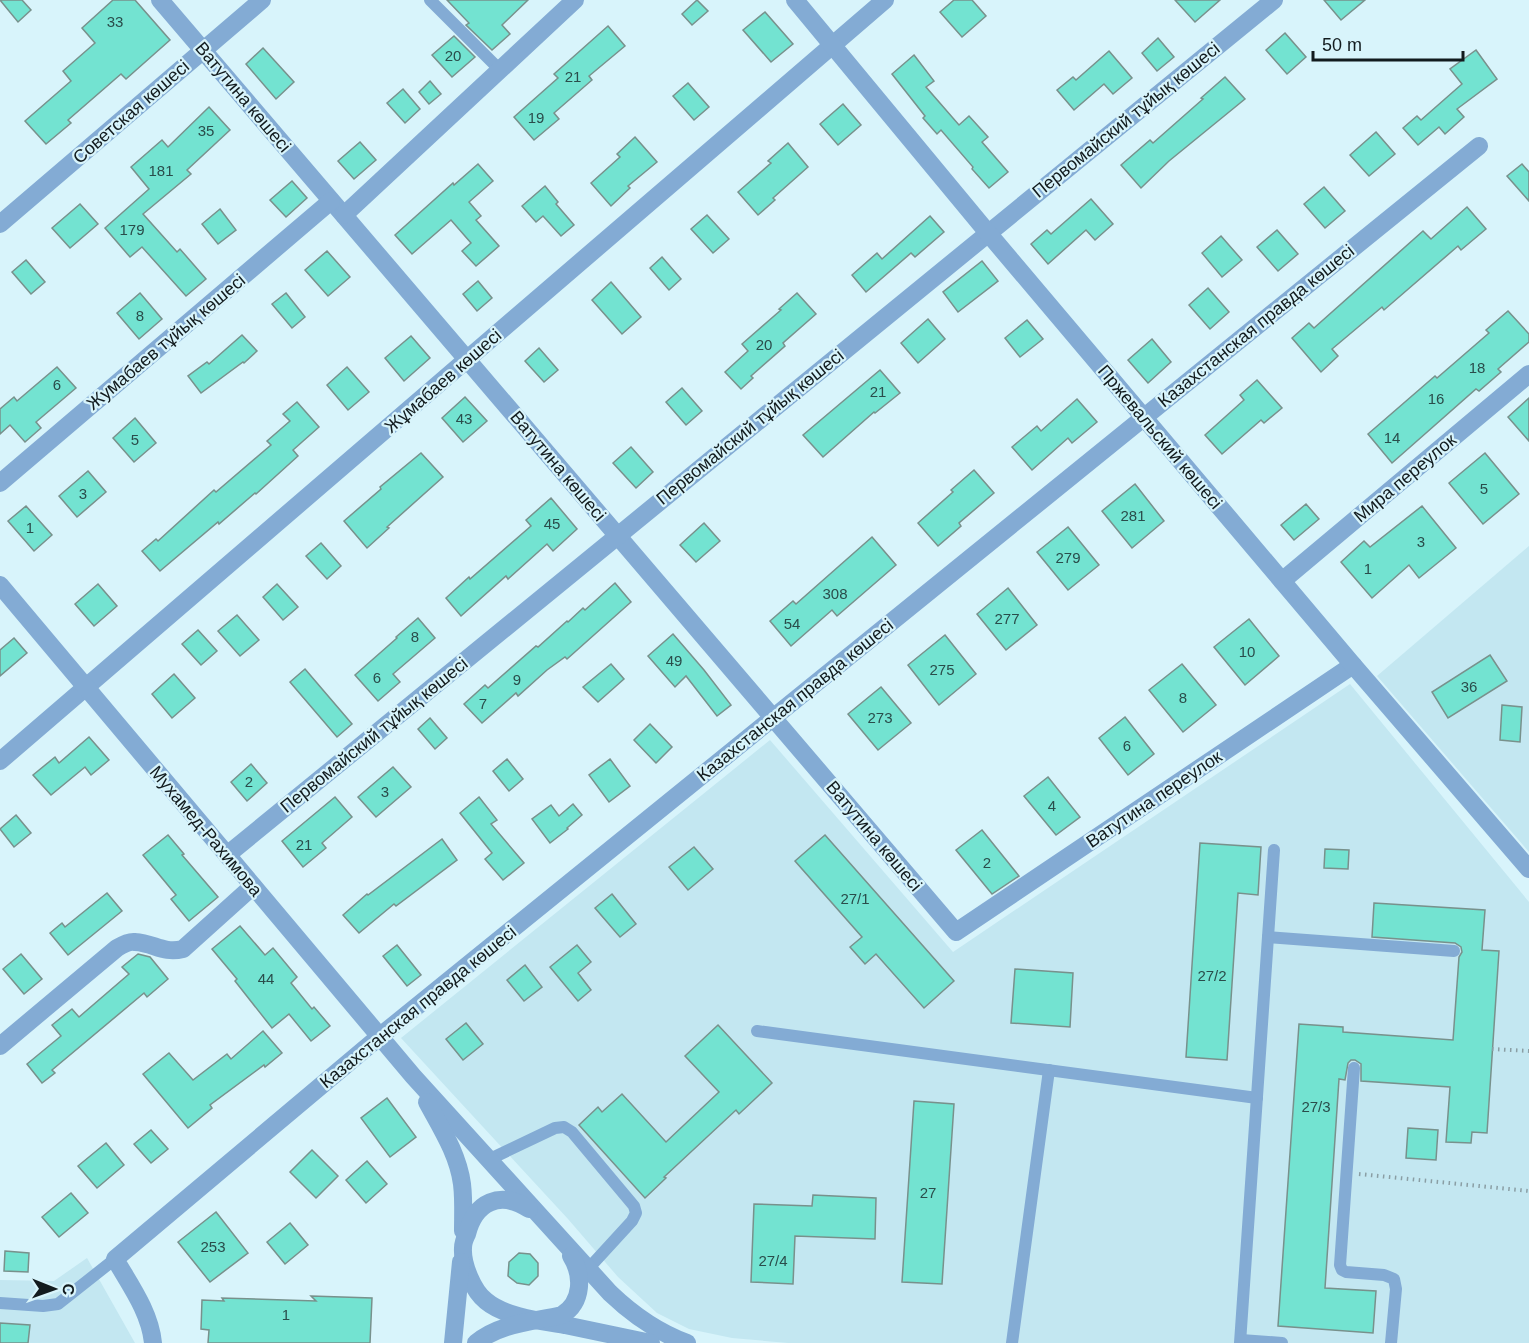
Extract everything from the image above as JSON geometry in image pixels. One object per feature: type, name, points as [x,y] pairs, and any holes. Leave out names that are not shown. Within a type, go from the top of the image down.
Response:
[{"type":"street","name":"Ватутина көшесі","points":[[160,0],[956,932]]},
{"type":"street","name":"Советская көшесі","points":[[0,224],[262,0]]},
{"type":"street","points":[[344,215],[575,0]]},
{"type":"street","name":"Пржевальский көшесі","points":[[795,0],[1143,418],[1529,869]]},
{"type":"street","name":"Жұмабаев көшесі","points":[[0,761],[885,0]]},
{"type":"street","name":"Первомайский тұйық көшесі","points":[[227,855],[1274,0]]},
{"type":"street","name":"Казахстанская правда көшесі","points":[[115,1259],[379,1037],[1479,146]]},
{"type":"street","name":"Жумабаев тұйық көшесі","points":[[0,483],[331,201]]},
{"type":"street","name":"Мира переулок","points":[[1282,581],[1529,374]]},
{"type":"street","name":"Мухамед-Рахимова","points":[[0,585],[413,1076]]},
{"type":"street","name":"Ватутина переулок","points":[[956,932],[1353,665]]},
{"type":"street","points":[[0,1047],[117,948],[135,942],[174,952],[183,949],[253,886]]},
{"type":"street","points":[[413,1076],[610,1293],[628,1310],[666,1334],[687,1343]]},
{"type":"street","points":[[413,1076],[446,1137],[459,1170],[464,1199],[463,1248],[453,1343]]},
{"type":"street","points":[[476,1343],[501,1329],[537,1320],[562,1315],[569,1311],[576,1302],[579,1289],[579,1275],[573,1259],[554,1231],[522,1205],[506,1200],[497,1200],[480,1208],[469,1225],[463,1248],[471,1281],[486,1301],[496,1308],[537,1320],[651,1343]]},
{"type":"street","points":[[115,1259],[148,1321],[153,1343]]},
{"type":"lane","points":[[430,0],[499,69]]},
{"type":"lane","points":[[1274,850],[1240,1341],[1282,1343]]},
{"type":"lane","points":[[1268,937],[1454,951]]},
{"type":"lane","points":[[757,1031],[1257,1098]]},
{"type":"lane","points":[[1354,1068],[1340,1265],[1346,1272],[1384,1275],[1394,1279],[1396,1288],[1391,1343]]},
{"type":"lane","points":[[1012,1343],[1049,1070]]},
{"type":"lane","points":[[488,1160],[555,1128],[564,1127],[572,1132],[634,1206],[636,1213],[632,1221],[588,1269]]},
{"type":"lane","points":[[0,1303],[43,1306],[58,1304],[115,1259]]},
{"type":"path","points":[[1492,1049],[1529,1051]]},
{"type":"path","points":[[1347,1173],[1529,1191]]},
{"type":"shaded area","points":[[1529,546],[1529,852],[1377,676]]},
{"type":"shaded area","points":[[1350,684],[1529,902],[1529,1343],[788,1343],[732,1338],[689,1329],[657,1313],[618,1277],[568,1219],[401,1038],[770,740],[953,952]]},
{"type":"shaded area","points":[[87,1258],[135,1343],[0,1343],[0,1280],[54,1281]]},
{"type":"building","points":[[0,0],[22,0],[31,10],[18,22]]},
{"type":"building","points":[[113,0],[135,0],[170,40],[126,79],[121,74],[68,120],[71,123],[46,144],[25,121],[71,81],[63,71],[95,43],[82,28]]},
{"type":"building","points":[[447,0],[528,0],[502,25],[510,34],[492,50],[466,25],[469,23]]},
{"type":"building","points":[[697,0],[708,11],[692,25],[682,14]]},
{"type":"building","points":[[954,0],[972,0],[986,16],[962,37],[940,12]]},
{"type":"building","points":[[1175,0],[1220,0],[1195,22]]},
{"type":"building","points":[[1324,0],[1365,0],[1341,20]]},
{"type":"building","points":[[765,12],[793,44],[771,62],[743,30]]},
{"type":"building","points":[[608,26],[625,46],[589,76],[592,80],[554,113],[559,119],[534,140],[514,117],[558,78],[554,74]]},
{"type":"building","points":[[1285,33],[1306,57],[1287,74],[1266,50]]},
{"type":"building","points":[[454,36],[475,57],[452,77],[432,55]]},
{"type":"building","points":[[1158,38],[1174,57],[1157,71],[1142,53]]},
{"type":"building","points":[[263,48],[294,82],[276,99],[246,64]]},
{"type":"building","points":[[1476,50],[1497,79],[1457,109],[1464,117],[1445,134],[1439,127],[1418,145],[1403,128],[1417,116],[1421,120],[1462,84],[1450,69]]},
{"type":"building","points":[[1109,51],[1132,78],[1113,94],[1104,84],[1074,110],[1057,90],[1073,77],[1076,80]]},
{"type":"building","points":[[914,55],[934,81],[926,87],[959,125],[969,116],[988,137],[982,142],[1008,172],[989,188],[941,130],[937,134],[923,118],[925,116],[892,74]]},
{"type":"building","points":[[1225,77],[1245,99],[1169,161],[1141,188],[1121,165],[1150,140],[1153,143]]},
{"type":"building","points":[[430,81],[441,94],[429,104],[419,92]]},
{"type":"building","points":[[688,83],[709,107],[694,120],[673,96]]},
{"type":"building","points":[[403,89],[420,109],[405,123],[387,103]]},
{"type":"building","points":[[843,104],[861,125],[838,145],[820,124]]},
{"type":"building","points":[[209,107],[230,130],[187,170],[191,174],[143,214],[177,252],[180,249],[206,279],[186,296],[142,247],[130,257],[105,228],[149,189],[131,167],[162,140],[168,147]]},
{"type":"building","points":[[1376,132],[1395,154],[1369,176],[1350,155]]},
{"type":"building","points":[[635,137],[657,162],[628,186],[630,188],[611,206],[591,183],[620,157],[617,154]]},
{"type":"building","points":[[360,142],[376,160],[354,179],[338,161]]},
{"type":"building","points":[[788,143],[808,167],[773,198],[775,200],[758,215],[738,192],[771,163],[768,161]]},
{"type":"building","points":[[478,164],[493,181],[469,202],[481,216],[476,220],[499,246],[476,266],[462,251],[471,243],[451,220],[412,254],[395,235],[453,183],[454,185]]},
{"type":"building","points":[[1522,164],[1529,172],[1529,201],[1507,176]]},
{"type":"building","points":[[292,181],[307,198],[286,217],[270,200]]},
{"type":"building","points":[[545,186],[558,202],[556,204],[574,225],[561,236],[543,216],[536,222],[522,206]]},
{"type":"building","points":[[1324,187],[1345,211],[1325,228],[1304,204]]},
{"type":"building","points":[[1091,199],[1113,224],[1095,240],[1086,230],[1048,264],[1031,244],[1047,230],[1051,234]]},
{"type":"building","points":[[80,204],[98,224],[70,248],[52,228]]},
{"type":"building","points":[[1467,207],[1486,229],[1461,250],[1458,246],[1384,310],[1382,307],[1332,349],[1338,356],[1321,372],[1292,338],[1309,323],[1314,328],[1423,231],[1431,239]]},
{"type":"building","points":[[220,209],[236,230],[218,244],[202,224]]},
{"type":"building","points":[[707,215],[729,239],[713,253],[691,229]]},
{"type":"building","points":[[930,216],[944,232],[915,257],[911,253],[866,292],[852,275],[877,253],[882,259]]},
{"type":"building","points":[[1277,230],[1298,254],[1278,271],[1257,247]]},
{"type":"building","points":[[1221,236],[1242,260],[1222,277],[1202,253]]},
{"type":"building","points":[[327,251],[350,277],[328,296],[305,270]]},
{"type":"building","points":[[662,257],[681,279],[669,290],[650,268]]},
{"type":"building","points":[[26,260],[45,282],[31,294],[12,272]]},
{"type":"building","points":[[982,261],[998,281],[958,312],[943,292]]},
{"type":"building","points":[[478,281],[492,298],[477,311],[463,294]]},
{"type":"building","points":[[611,282],[641,317],[622,334],[592,300]]},
{"type":"building","points":[[1208,288],[1229,312],[1210,329],[1189,305]]},
{"type":"building","points":[[140,293],[162,319],[139,339],[117,313]]},
{"type":"building","points":[[286,293],[305,317],[292,328],[272,304]]},
{"type":"building","points":[[797,293],[816,314],[783,343],[785,346],[751,376],[753,378],[741,389],[725,372],[748,351],[742,344]]},
{"type":"building","points":[[1508,311],[1529,334],[1529,342],[1498,369],[1501,372],[1479,391],[1476,389],[1392,463],[1368,434],[1489,333],[1486,330]]},
{"type":"building","points":[[928,319],[945,339],[918,363],[901,343]]},
{"type":"building","points":[[1027,320],[1043,339],[1020,357],[1005,338]]},
{"type":"building","points":[[242,335],[257,351],[244,363],[201,393],[188,376],[207,362],[209,364]]},
{"type":"building","points":[[411,336],[430,358],[404,381],[385,358]]},
{"type":"building","points":[[1152,339],[1171,362],[1148,383],[1128,360]]},
{"type":"building","points":[[539,348],[558,370],[544,382],[525,361]]},
{"type":"building","points":[[57,367],[76,388],[36,422],[41,428],[25,442],[10,425],[0,434],[0,409],[14,397],[17,401]]},
{"type":"building","points":[[347,367],[369,392],[348,410],[327,385]]},
{"type":"building","points":[[880,370],[900,393],[874,412],[823,457],[803,435]]},
{"type":"building","points":[[1257,380],[1282,408],[1264,423],[1261,420],[1222,454],[1205,435],[1244,400],[1240,395]]},
{"type":"building","points":[[682,388],[702,411],[686,425],[666,402]]},
{"type":"building","points":[[465,397],[487,421],[463,442],[442,418]]},
{"type":"building","points":[[1529,398],[1529,441],[1508,417]]},
{"type":"building","points":[[1077,399],[1097,422],[1072,443],[1068,438],[1032,470],[1012,447],[1037,426],[1041,431]]},
{"type":"building","points":[[297,402],[319,427],[293,450],[298,456],[256,494],[219,524],[218,522],[160,571],[142,551],[156,539],[158,541],[214,490],[216,492],[271,445],[267,441],[290,421],[283,414]]},
{"type":"building","points":[[135,418],[156,443],[134,462],[113,438]]},
{"type":"building","points":[[631,447],[653,472],[636,488],[613,463]]},
{"type":"building","points":[[421,453],[443,477],[367,548],[344,521]]},
{"type":"building","points":[[1485,453],[1519,494],[1483,524],[1449,483]]},
{"type":"building","points":[[974,470],[994,493],[959,523],[961,526],[938,546],[918,523]]},
{"type":"building","points":[[88,471],[106,492],[77,517],[59,496]]},
{"type":"building","points":[[1135,484],[1164,521],[1132,548],[1102,511]]},
{"type":"building","points":[[551,498],[577,529],[553,551],[547,544],[508,579],[506,576],[461,616],[446,598],[531,526],[526,520]]},
{"type":"building","points":[[1306,504],[1319,519],[1294,540],[1281,525]]},
{"type":"building","points":[[26,506],[52,535],[34,551],[8,521]]},
{"type":"building","points":[[1422,506],[1456,548],[1419,578],[1409,565],[1372,598],[1341,562],[1364,541],[1370,547]]},
{"type":"building","points":[[704,523],[720,541],[696,562],[680,545]]},
{"type":"building","points":[[1068,527],[1099,565],[1068,590],[1037,552]]},
{"type":"building","points":[[872,537],[896,565],[837,616],[832,610],[791,646],[770,621],[793,601],[796,604]]},
{"type":"building","points":[[321,543],[341,566],[327,579],[306,556]]},
{"type":"building","points":[[615,583],[631,602],[567,659],[565,657],[547,670],[518,696],[516,693],[482,723],[464,704],[485,685],[488,688]]},
{"type":"building","points":[[98,584],[117,606],[94,626],[75,604]]},
{"type":"building","points":[[277,584],[298,607],[283,620],[263,597]]},
{"type":"building","points":[[1008,588],[1037,625],[1006,650],[977,614]]},
{"type":"building","points":[[237,615],[259,640],[240,656],[218,631]]},
{"type":"building","points":[[418,618],[435,638],[393,674],[400,682],[378,701],[355,675]]},
{"type":"building","points":[[1249,619],[1279,656],[1245,685],[1214,647]]},
{"type":"building","points":[[198,630],[217,651],[201,665],[182,644]]},
{"type":"building","points":[[673,634],[731,705],[717,716],[686,676],[675,687],[648,656]]},
{"type":"building","points":[[945,635],[976,674],[939,705],[908,665]]},
{"type":"building","points":[[14,638],[27,653],[0,676],[0,650]]},
{"type":"building","points":[[1490,655],[1507,681],[1448,718],[1432,692]]},
{"type":"building","points":[[611,664],[624,679],[598,702],[583,687]]},
{"type":"building","points":[[1182,664],[1216,705],[1183,732],[1149,690]]},
{"type":"building","points":[[305,669],[352,724],[337,737],[290,682]]},
{"type":"building","points":[[174,674],[195,698],[172,718],[152,694]]},
{"type":"building","points":[[881,687],[911,723],[878,750],[848,714]]},
{"type":"building","points":[[1502,705],[1522,707],[1520,742],[1500,740]]},
{"type":"building","points":[[1125,717],[1154,754],[1128,775],[1099,738]]},
{"type":"building","points":[[430,718],[447,738],[435,749],[418,729]]},
{"type":"building","points":[[650,724],[672,747],[656,763],[634,740]]},
{"type":"building","points":[[89,737],[109,760],[91,775],[85,767],[51,795],[33,775],[55,757],[59,763]]},
{"type":"building","points":[[507,759],[523,779],[509,791],[493,771]]},
{"type":"building","points":[[610,759],[630,786],[609,802],[589,775]]},
{"type":"building","points":[[251,764],[267,783],[247,801],[231,782]]},
{"type":"building","points":[[393,767],[411,787],[376,817],[358,797]]},
{"type":"building","points":[[1048,777],[1080,817],[1056,835],[1024,796]]},
{"type":"building","points":[[335,797],[352,817],[322,843],[326,848],[303,867],[282,841]]},
{"type":"building","points":[[479,797],[497,820],[491,824],[524,863],[503,880],[485,859],[492,853],[460,813]]},
{"type":"building","points":[[573,804],[582,815],[550,843],[532,819],[551,805],[559,816]]},
{"type":"building","points":[[16,815],[31,833],[14,847],[0,829]]},
{"type":"building","points":[[982,830],[1019,876],[992,894],[956,850]]},
{"type":"building","points":[[168,835],[218,897],[189,921],[171,899],[176,895],[143,855]]},
{"type":"building","points":[[825,835],[954,981],[924,1008],[876,954],[865,964],[850,947],[862,937],[795,861]]},
{"type":"building","points":[[442,839],[457,860],[396,906],[394,904],[359,933],[343,915],[367,894]]},
{"type":"building","points":[[1200,843],[1261,847],[1258,895],[1238,893],[1227,1060],[1186,1057]]},
{"type":"building","points":[[694,847],[713,869],[688,890],[669,867]]},
{"type":"building","points":[[1325,849],[1349,850],[1348,869],[1324,868]]},
{"type":"building","points":[[107,893],[122,911],[68,955],[50,933],[62,923],[65,927]]},
{"type":"building","points":[[612,894],[636,924],[620,937],[595,908]]},
{"type":"building","points":[[1374,903],[1485,910],[1482,950],[1499,951],[1487,1133],[1472,1132],[1471,1143],[1446,1142],[1450,1087],[1361,1081],[1361,1064],[1351,1060],[1348,1063],[1345,1080],[1339,1079],[1325,1288],[1376,1291],[1373,1333],[1278,1326],[1299,1024],[1343,1027],[1343,1032],[1453,1040],[1461,947],[1455,943],[1372,937]]},
{"type":"building","points":[[240,926],[265,955],[273,948],[297,977],[291,983],[312,1009],[314,1007],[330,1026],[311,1041],[289,1014],[272,1028],[212,949]]},
{"type":"building","points":[[397,945],[421,975],[407,986],[383,956]]},
{"type":"building","points":[[577,945],[591,962],[578,973],[591,990],[578,1001],[550,967]]},
{"type":"building","points":[[21,954],[42,979],[24,994],[3,969]]},
{"type":"building","points":[[138,954],[150,957],[168,979],[147,997],[144,993],[52,1070],[55,1073],[42,1083],[27,1064],[61,1036],[52,1025],[72,1009],[79,1017],[129,974],[122,967]]},
{"type":"building","points":[[525,965],[542,987],[524,1001],[507,980]]},
{"type":"building","points":[[1015,969],[1073,973],[1070,1027],[1011,1023]]},
{"type":"building","points":[[466,1023],[483,1044],[463,1060],[446,1039]]},
{"type":"building","points":[[718,1025],[772,1083],[739,1114],[736,1110],[664,1177],[666,1178],[645,1198],[579,1125],[598,1107],[602,1112],[622,1094],[666,1142],[719,1092],[685,1056]]},
{"type":"building","points":[[263,1031],[282,1053],[210,1105],[212,1108],[188,1128],[143,1074],[169,1053],[193,1080],[227,1054],[231,1059]]},
{"type":"building","points":[[387,1098],[416,1137],[390,1157],[361,1118]]},
{"type":"building","points":[[914,1101],[954,1104],[942,1284],[902,1282]]},
{"type":"building","points":[[1408,1128],[1438,1130],[1436,1160],[1406,1158]]},
{"type":"building","points":[[151,1130],[168,1149],[151,1163],[134,1144]]},
{"type":"building","points":[[106,1143],[124,1165],[97,1188],[78,1166]]},
{"type":"building","points":[[312,1150],[338,1176],[316,1198],[290,1172]]},
{"type":"building","points":[[367,1161],[387,1184],[366,1203],[346,1180]]},
{"type":"building","points":[[71,1193],[88,1213],[59,1237],[42,1217]]},
{"type":"building","points":[[813,1195],[876,1198],[875,1239],[795,1236],[793,1284],[751,1282],[754,1204],[812,1206]]},
{"type":"building","points":[[216,1212],[248,1253],[210,1282],[178,1242]]},
{"type":"building","points":[[290,1223],[308,1245],[285,1264],[267,1242]]},
{"type":"building","points":[[5,1251],[29,1253],[28,1272],[4,1271]]},
{"type":"building","points":[[519,1253],[530,1254],[538,1263],[538,1276],[529,1285],[517,1283],[508,1276],[509,1262]]},
{"type":"building","points":[[311,1296],[372,1298],[370,1343],[208,1343],[209,1330],[201,1329],[202,1300],[224,1301],[222,1298],[316,1301]]},
{"type":"building","points":[[0,1323],[30,1325],[28,1343],[0,1343]]}]
